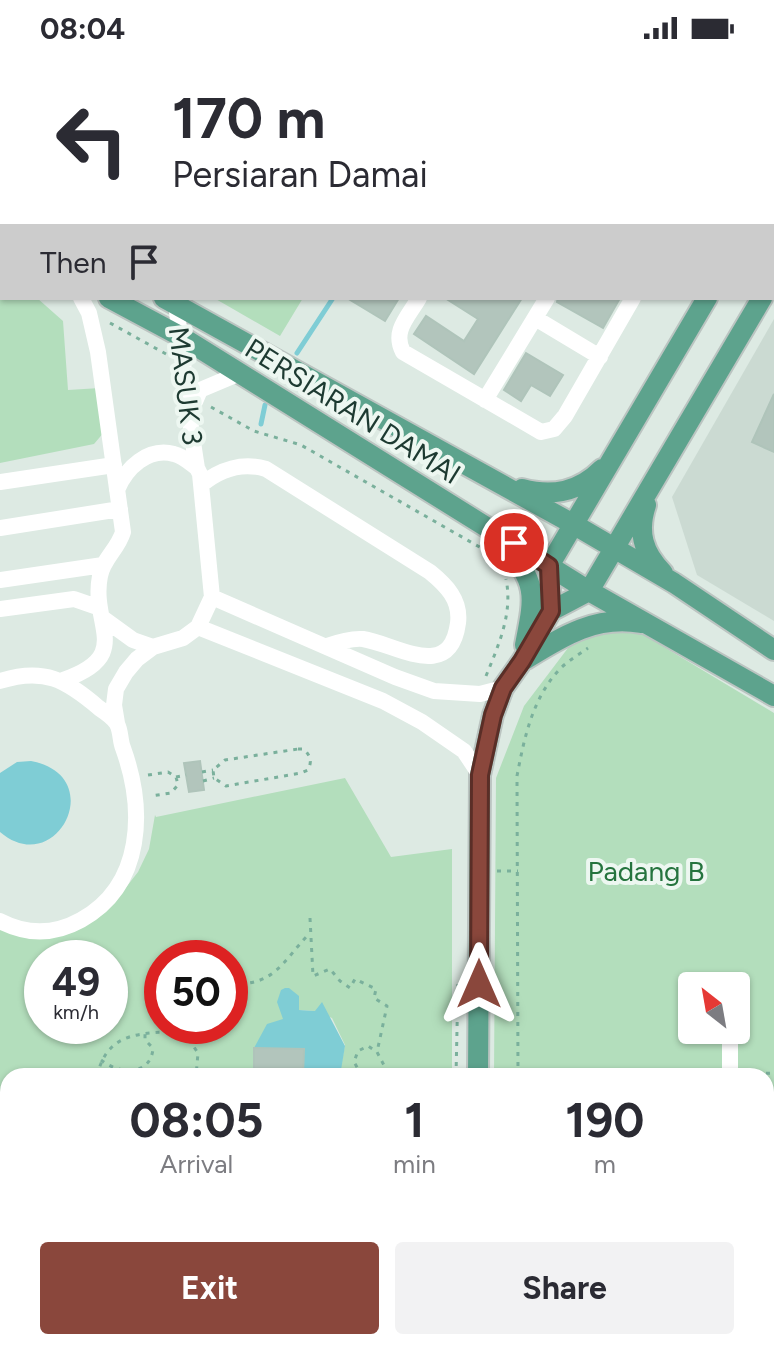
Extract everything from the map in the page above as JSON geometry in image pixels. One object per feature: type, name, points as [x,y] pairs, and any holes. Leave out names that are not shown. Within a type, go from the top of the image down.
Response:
[{"type":"main road","name":"PERSIARAN DAMAI","points":[[113,300],[180,336],[589,591],[774,696]]},
{"type":"main road","points":[[551,611],[549,566],[706,300]]},
{"type":"main road","points":[[478,1068],[480,775],[493,715],[503,688],[551,611],[589,591],[761,300]]},
{"type":"main road","name":"PERSIARAN DAMAI","points":[[170,301],[573,524],[674,583],[774,650]]},
{"type":"main road","points":[[499,483],[544,495],[560,493],[594,478],[609,461]]},
{"type":"main road","points":[[654,482],[640,522],[642,538],[654,564],[674,583]]},
{"type":"main road","points":[[491,528],[515,556],[532,587],[534,603],[522,661]]},
{"type":"main road","points":[[522,661],[571,631],[593,624],[625,620],[646,624]]},
{"type":"street","points":[[63,680],[94,664],[104,650],[106,638],[99,579],[103,565],[121,541],[123,532],[98,352],[89,313],[82,300]]},
{"type":"street","points":[[418,300],[399,331],[397,341],[403,352],[541,432],[554,429],[565,416],[632,300]]},
{"type":"street","points":[[485,400],[546,300]]},
{"type":"street","name":"MASUK 3","points":[[170,301],[185,364],[212,597]]},
{"type":"street","points":[[535,318],[600,357]]},
{"type":"street","points":[[189,417],[200,390],[238,374]]},
{"type":"street","points":[[117,490],[130,467],[151,455],[175,454],[197,468]]},
{"type":"street","points":[[0,482],[114,465]]},
{"type":"street","points":[[201,485],[210,477],[241,466],[253,465],[266,469],[430,572],[451,592],[459,618],[457,630],[453,642],[432,657],[402,652],[361,639],[339,641],[327,646]]},
{"type":"street","points":[[0,528],[120,509]]},
{"type":"street","points":[[0,580],[103,565]]},
{"type":"street","points":[[0,921],[12,927],[43,933],[69,927],[93,914],[116,892],[130,863],[137,830],[132,777],[114,705],[116,689],[137,659],[153,647],[183,638],[198,627],[212,597],[395,677],[449,693],[480,694],[503,688]]},
{"type":"street","points":[[0,609],[74,599],[102,614],[133,640],[153,647]]},
{"type":"street","points":[[198,627],[383,701],[449,739],[464,751],[480,775]]},
{"type":"street","points":[[395,677],[402,652]]},
{"type":"street","points":[[0,681],[31,675],[63,680],[117,723]]},
{"type":"street","points":[[730,1044],[730,1068]]},
{"type":"path","points":[[518,1068],[517,776],[526,729],[544,691],[558,671],[591,645]]},
{"type":"path","points":[[202,772],[213,770],[225,760],[298,749],[304,749],[311,763],[308,770],[301,773],[226,786],[214,778],[203,781]]},
{"type":"path","points":[[213,770],[214,778]]},
{"type":"path","points":[[132,777],[168,772],[176,777],[186,775]]},
{"type":"path","points":[[176,777],[178,785]]},
{"type":"path","points":[[136,799],[171,793],[178,785],[188,783]]},
{"type":"path","points":[[310,918],[313,976],[330,969],[350,988],[355,979],[376,989],[374,998],[387,1006],[377,1052]]},
{"type":"path","points":[[248,983],[258,982],[283,967],[289,955],[310,933]]},
{"type":"path","points":[[99,1068],[109,1048],[123,1038],[144,1033]]},
{"type":"path","points":[[139,1068],[152,1057],[153,1048],[149,1044]]},
{"type":"path","points":[[193,1044],[198,1053],[197,1068]]},
{"type":"path","points":[[357,1068],[354,1062],[358,1051],[368,1046],[377,1052],[385,1068]]},
{"type":"path","points":[[101,1060],[110,1068]]},
{"type":"shaded area","points":[[774,319],[774,621],[697,575],[672,497]]},
{"type":"green space","points":[[0,300],[39,300],[63,321],[68,390],[100,388],[105,431],[94,444],[0,463]]},
{"type":"green space","points":[[217,300],[302,300],[280,336]]},
{"type":"green space","name":"Padang B","points":[[624,623],[774,713],[774,1068],[494,1068],[496,778],[524,706],[571,644]]},
{"type":"green space","points":[[345,778],[391,857],[452,849],[452,1068],[341,1068],[345,1045],[332,1018],[315,1011],[299,1010],[254,1048],[254,1068],[0,1068],[0,928],[30,939],[120,895],[138,872],[149,849],[155,815]]},
{"type":"water","points":[[31,761],[55,770],[67,785],[71,803],[66,820],[55,835],[40,843],[21,843],[0,832],[0,773],[17,762]]},
{"type":"water","points":[[289,988],[299,996],[299,1010],[315,1011],[322,1002],[345,1046],[341,1068],[303,1068],[304,1049],[254,1048],[267,1024],[283,1019],[277,1002],[281,990]]},
{"type":"building","points":[[350,300],[398,300],[385,321]]},
{"type":"building","points":[[448,300],[521,300],[474,374],[414,334],[426,316],[464,341],[478,319]]},
{"type":"building","points":[[558,300],[619,300],[603,328]]},
{"type":"building","points":[[526,353],[563,375],[550,396],[531,385],[521,401],[504,390]]},
{"type":"building","points":[[774,394],[774,452],[752,442]]},
{"type":"building","points":[[200,761],[204,790],[189,792],[184,763]]},
{"type":"building","points":[[254,1048],[304,1049],[303,1068],[254,1068]]},
{"type":"waterway","points":[[297,353],[332,300]]},
{"type":"waterway","points":[[261,424],[265,405]]},
{"type":"route","points":[[479,984],[480,775],[493,715],[503,688],[551,611],[549,566],[514,543]]}]
